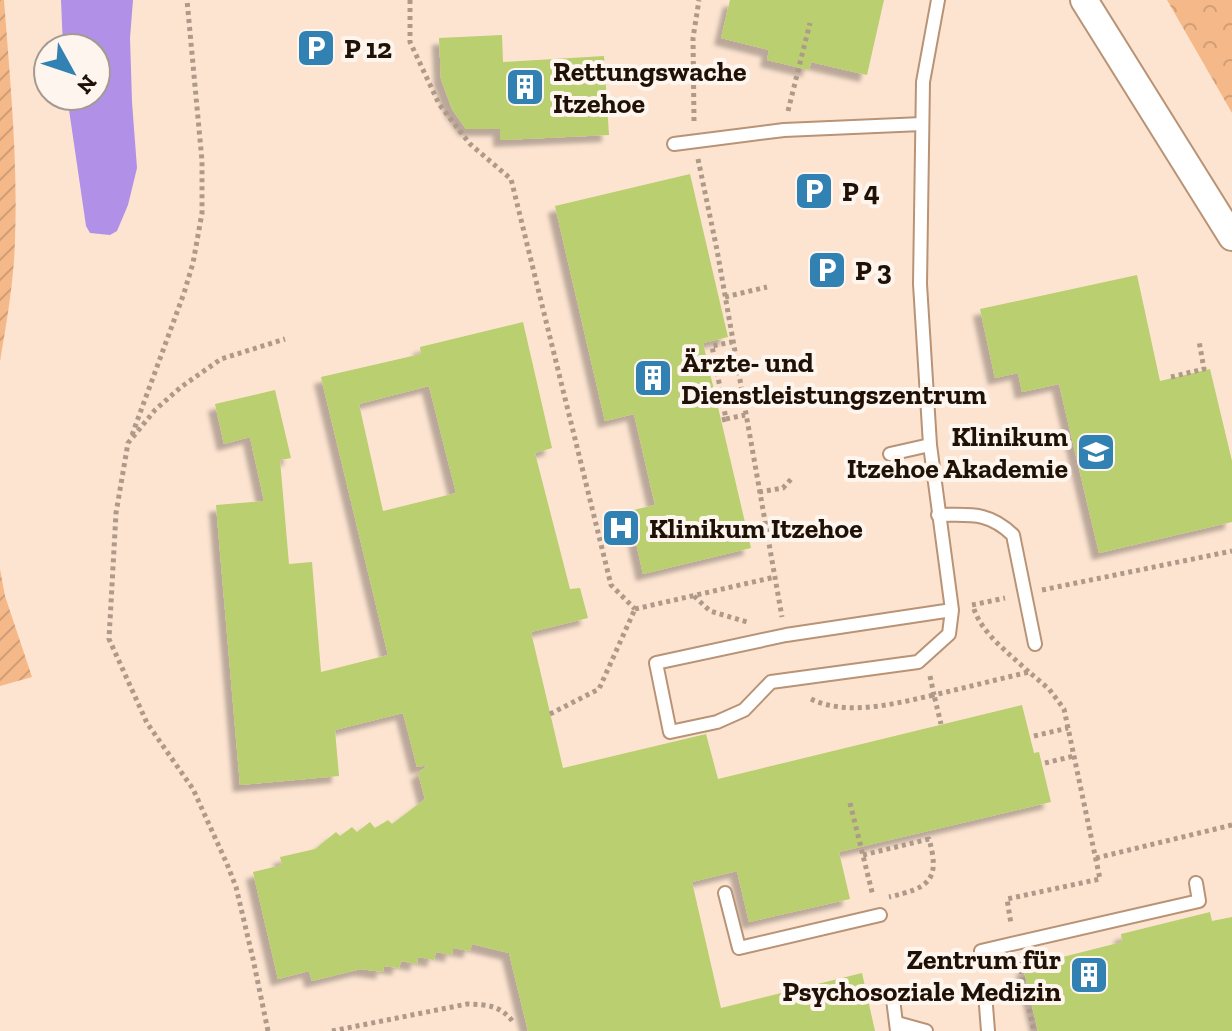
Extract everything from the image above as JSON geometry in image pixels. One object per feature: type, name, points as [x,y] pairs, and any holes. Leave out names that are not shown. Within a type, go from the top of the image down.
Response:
[{"type":"street","points":[[1084,0],[1232,237]]},
{"type":"lane","points":[[938,0],[923,82],[920,284],[930,445],[952,610],[949,634],[918,662],[771,682],[744,710],[717,722],[670,732],[656,663],[786,635],[952,610]]},
{"type":"lane","points":[[674,144],[784,130],[922,124]]},
{"type":"lane","points":[[890,454],[930,445]]},
{"type":"lane","points":[[938,515],[984,515],[1001,523],[1013,535],[1035,644]]},
{"type":"lane","points":[[981,951],[1199,901],[1196,883]]},
{"type":"lane","points":[[725,893],[739,948],[880,915]]},
{"type":"lane","points":[[985,993],[988,1031]]},
{"type":"lane","points":[[893,999],[897,1027],[926,1031]]},
{"type":"path","points":[[187,0],[202,161],[202,213],[184,293],[128,443],[116,513],[109,639],[147,723],[193,789],[227,864],[247,930],[268,1031]]},
{"type":"path","points":[[410,0],[410,42],[439,104],[470,144],[511,179],[611,585],[635,609]]},
{"type":"path","points":[[694,596],[710,611],[786,635],[695,140],[693,38],[699,0]]},
{"type":"path","points":[[784,130],[810,23]]},
{"type":"path","points":[[725,297],[767,287]]},
{"type":"path","points":[[128,443],[163,402],[221,359],[285,339]]},
{"type":"path","points":[[1171,377],[1204,369],[1199,341]]},
{"type":"path","points":[[732,342],[712,346],[724,419],[745,415]]},
{"type":"path","points":[[759,492],[783,488],[793,477]]},
{"type":"path","points":[[952,610],[1232,551]]},
{"type":"path","points":[[635,609],[775,577]]},
{"type":"path","points":[[969,618],[973,605]]},
{"type":"path","points":[[973,605],[976,616],[995,640],[1049,689],[1064,709],[1100,879],[1007,899],[1034,1031]]},
{"type":"path","points":[[550,714],[599,689],[635,609]]},
{"type":"path","points":[[934,695],[1029,672]]},
{"type":"path","points":[[1034,736],[1068,728]]},
{"type":"path","points":[[1045,763],[1074,756]]},
{"type":"path","points":[[850,803],[863,855],[875,900],[920,890],[933,876],[935,859],[929,839],[863,855]]},
{"type":"path","points":[[1096,858],[1232,825]]},
{"type":"path","points":[[332,1031],[467,1004],[487,1005],[505,1011],[514,1023]]},
{"type":"green space","points":[[0,0],[4,0],[9,60],[16,209],[12,285],[0,361]]},
{"type":"green space","points":[[1167,0],[1232,0],[1232,113]]},
{"type":"green space","points":[[0,569],[5,596],[32,677],[0,686]]},
{"type":"shaded area","points":[[61,0],[133,0],[130,38],[137,168],[128,205],[117,231],[110,235],[90,233],[86,226],[69,112],[112,112],[112,32],[62,32]]},
{"type":"building","points":[[730,0],[884,0],[867,75],[811,62],[809,70],[767,60],[769,50],[721,38]]},
{"type":"building","name":"Rettungswache Itzehoe","points":[[502,35],[503,62],[604,56],[609,135],[500,140],[500,129],[466,129],[452,109],[441,79],[439,38]]},
{"type":"building","name":"Ärzte- und Dienstleistungszentrum","points":[[690,174],[728,337],[703,343],[751,548],[643,574],[629,511],[655,505],[634,414],[605,421],[555,206]]},
{"type":"building","points":[[1137,275],[1160,381],[1210,369],[1232,461],[1232,522],[1099,553],[1059,384],[1022,392],[1018,373],[995,378],[980,309]]},
{"type":"building","points":[[523,322],[552,448],[535,453],[570,589],[580,588],[588,618],[531,632],[563,768],[706,734],[718,779],[1022,705],[1034,753],[1039,752],[1051,802],[839,852],[850,899],[749,922],[737,871],[692,882],[721,1008],[862,973],[875,1031],[528,1031],[509,953],[472,944],[470,951],[453,948],[452,955],[436,952],[434,960],[418,957],[417,964],[401,961],[399,968],[384,966],[383,972],[361,969],[312,981],[309,971],[278,979],[253,872],[282,865],[280,857],[315,849],[336,832],[340,836],[352,827],[357,832],[370,822],[375,828],[388,820],[392,824],[425,799],[418,773],[428,765],[417,767],[403,713],[335,730],[339,776],[240,785],[216,505],[264,501],[250,437],[224,444],[215,404],[275,390],[291,458],[280,460],[289,564],[312,562],[321,672],[388,655],[321,377],[421,354],[420,347]],"holes":[[[429,386],[456,493],[383,511],[359,404]]]},
{"type":"building","name":"Zentrum für Psychosoziale Medizin","points":[[1210,912],[1212,921],[1232,917],[1232,1031],[1038,1031],[1023,967],[1122,942],[1121,934]]},
{"type":"place","name":"P 12","points":[[316,48]]},
{"type":"place","name":"Rettungswache Itzehoe","points":[[525,87]]},
{"type":"place","name":"P 4","points":[[814,191]]},
{"type":"place","name":"P 3","points":[[827,270]]},
{"type":"place","name":"Ärzte- und Dienstleistungszentrum","points":[[653,378]]},
{"type":"place","name":"Klinikum Itzehoe Akademie","points":[[1096,452]]},
{"type":"place","name":"Klinikum Itzehoe","points":[[621,528]]},
{"type":"place","name":"Zentrum für Psychosoziale Medizin","points":[[1089,975]]}]
